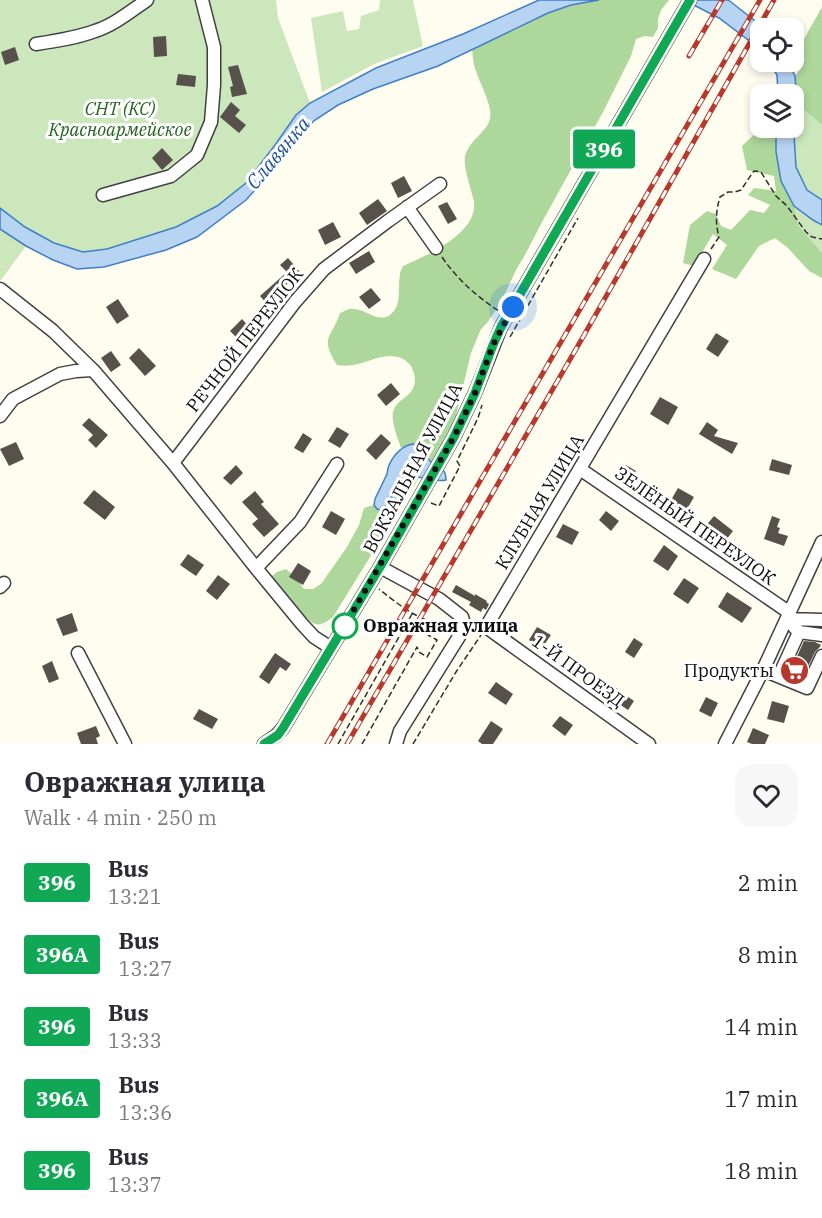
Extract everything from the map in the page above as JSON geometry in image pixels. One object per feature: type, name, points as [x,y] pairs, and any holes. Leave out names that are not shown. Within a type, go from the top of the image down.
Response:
[{"type":"street","points":[[36,44],[96,31],[147,0]]},
{"type":"street","points":[[103,195],[171,176],[197,155],[211,122],[214,85],[214,47],[202,0]]},
{"type":"street","name":"ВОКЗАЛЬНАЯ УЛИЦА","points":[[268,743],[283,728],[441,460],[466,413],[501,327],[690,0]]},
{"type":"street","name":"РЕЧНОЙ ПЕРЕУЛОК","points":[[173,463],[295,302],[324,269],[440,184]]},
{"type":"street","points":[[407,207],[436,248]]},
{"type":"street","name":"КЛУБНАЯ УЛИЦА","points":[[486,627],[704,259]]},
{"type":"street","points":[[1,289],[53,331],[93,370],[173,463],[302,624],[331,648]]},
{"type":"street","points":[[0,416],[13,399],[60,374],[93,370]]},
{"type":"street","points":[[256,568],[300,522],[337,464]]},
{"type":"street","name":"ЗЕЛЁНЫЙ ПЕРЕУЛОК","points":[[580,469],[789,616],[799,632]]},
{"type":"street","points":[[725,744],[789,616],[822,542]]},
{"type":"street","points":[[380,567],[439,599],[462,616],[465,627],[400,731],[396,744]]},
{"type":"street","points":[[789,616],[822,620]]},
{"type":"street","points":[[465,627],[486,627]]},
{"type":"street","name":"1-Й ПРОЕЗД","points":[[486,627],[649,744]]},
{"type":"street","points":[[779,676],[799,632],[822,635]]},
{"type":"street","points":[[78,653],[125,744]]},
{"type":"street","points":[[763,670],[807,688],[822,656]]},
{"type":"path","points":[[704,259],[718,237],[716,223],[720,197],[728,192],[741,190],[755,171],[761,172],[776,196],[787,206],[806,232],[812,237],[822,239]]},
{"type":"path","points":[[510,337],[580,214]]},
{"type":"path","points":[[436,248],[466,286],[500,311]]},
{"type":"path","points":[[425,501],[439,506],[460,466],[456,460],[484,401]]},
{"type":"path","points":[[362,744],[417,647],[418,652],[427,657],[436,640],[428,635],[435,624],[412,613],[379,589]]},
{"type":"path","points":[[338,744],[412,613]]},
{"type":"path","points":[[413,744],[454,671],[486,627]]},
{"type":"green space","name":"СНТ (КС) Красноармейское","points":[[0,0],[276,0],[278,18],[310,103],[296,115],[246,183],[217,206],[176,227],[107,249],[83,252],[54,243],[25,227],[0,208]]},
{"type":"green space","points":[[380,0],[413,0],[423,46],[374,64],[322,92],[311,18],[343,11],[347,31],[359,29],[361,16],[379,10]]},
{"type":"green space","points":[[599,0],[669,0],[661,10],[658,28],[653,37],[645,36],[636,39],[631,56],[603,112],[517,268],[500,304],[481,329],[471,353],[455,420],[431,463],[421,445],[412,444],[401,448],[394,426],[395,407],[409,394],[414,385],[415,376],[409,364],[405,360],[391,356],[352,365],[337,365],[329,349],[329,338],[340,313],[348,309],[360,310],[380,317],[390,315],[397,306],[403,266],[437,250],[468,224],[473,213],[474,202],[466,173],[465,157],[470,146],[490,119],[488,102],[475,68],[472,49],[548,13],[571,5]]},
{"type":"green space","points":[[822,7],[822,125],[804,110],[804,84],[796,84],[795,76],[798,72],[804,72],[804,39]]},
{"type":"green space","points":[[804,110],[822,125],[822,200],[806,189],[801,180],[794,148],[794,138],[804,138]]},
{"type":"green space","points":[[750,138],[776,138],[781,181],[794,206],[798,225],[822,253],[822,278],[809,271],[788,248],[775,238],[759,246],[736,279],[712,269],[727,245],[713,234],[694,266],[683,263],[690,225],[707,211],[716,214],[721,226],[731,230],[750,210],[764,213],[770,205],[748,195],[754,188],[776,191],[774,176],[747,170],[742,146]]},
{"type":"green space","points":[[794,206],[822,225],[822,253],[798,225]]},
{"type":"green space","points":[[0,229],[26,246],[1,280],[0,280]]},
{"type":"green space","points":[[420,476],[333,617],[327,622],[315,624],[305,617],[272,576],[286,569],[304,589],[313,589],[321,584],[347,547],[359,525],[364,508],[374,505],[375,507],[391,494],[397,484],[408,477]]},
{"type":"water","name":"Славянка","points":[[539,0],[599,0],[571,5],[548,13],[438,66],[373,89],[338,105],[315,120],[298,136],[246,200],[197,237],[166,250],[104,267],[77,269],[26,246],[0,229],[0,208],[25,227],[54,243],[83,252],[107,249],[176,227],[217,206],[246,183],[296,115],[310,103],[376,68],[463,34]]},
{"type":"water","points":[[684,0],[728,0],[751,18],[750,41],[719,18]]},
{"type":"water","points":[[775,72],[793,72],[796,84],[777,84]]},
{"type":"water","points":[[776,138],[794,138],[796,167],[807,190],[822,200],[822,225],[794,206],[781,181]]},
{"type":"water","points":[[412,444],[421,445],[429,460],[443,470],[446,480],[408,477],[397,484],[386,505],[381,510],[377,509],[374,505],[375,499],[392,460],[399,451]]},
{"type":"building","points":[[166,36],[167,56],[154,57],[153,37]]},
{"type":"building","points":[[15,47],[19,60],[5,65],[1,52]]},
{"type":"building","points":[[238,65],[247,94],[232,97],[230,87],[233,86],[228,67]]},
{"type":"building","points":[[178,74],[196,76],[195,87],[176,85]]},
{"type":"building","points":[[231,102],[240,110],[235,116],[246,125],[239,133],[220,117]]},
{"type":"building","points":[[162,148],[173,160],[162,170],[152,158]]},
{"type":"building","points":[[404,176],[412,191],[398,198],[391,183]]},
{"type":"building","points":[[378,199],[387,211],[367,225],[359,213]]},
{"type":"building","points":[[447,202],[457,219],[448,224],[438,206]]},
{"type":"building","points":[[333,222],[341,237],[325,245],[318,230]]},
{"type":"building","points":[[369,251],[375,262],[356,274],[349,263]]},
{"type":"building","points":[[288,258],[300,272],[268,305],[260,296],[287,272],[280,265]]},
{"type":"building","points":[[371,288],[381,300],[369,309],[359,297]]},
{"type":"building","points":[[118,299],[129,316],[117,324],[106,307]]},
{"type":"building","points":[[242,319],[255,333],[243,344],[230,331]]},
{"type":"building","points":[[716,333],[729,341],[718,357],[706,349]]},
{"type":"building","points":[[139,348],[156,366],[145,376],[129,358]]},
{"type":"building","points":[[111,351],[121,365],[111,372],[101,358]]},
{"type":"building","points":[[391,383],[400,394],[386,406],[377,395]]},
{"type":"building","points":[[660,397],[678,407],[668,425],[650,414]]},
{"type":"building","points":[[89,418],[108,435],[96,448],[88,440],[93,435],[82,425]]},
{"type":"building","points":[[707,422],[718,430],[714,436],[738,443],[732,454],[699,434]]},
{"type":"building","points":[[337,427],[349,434],[340,448],[328,441]]},
{"type":"building","points":[[303,433],[312,439],[303,453],[294,448]]},
{"type":"building","points":[[381,434],[391,443],[376,460],[366,450]]},
{"type":"building","points":[[16,442],[24,459],[9,466],[0,449]]},
{"type":"building","points":[[772,459],[792,465],[789,475],[769,470]]},
{"type":"building","points":[[236,465],[243,473],[231,485],[223,478]]},
{"type":"building","points":[[626,465],[636,471],[626,486],[616,480]]},
{"type":"building","points":[[678,488],[694,497],[683,516],[667,507]]},
{"type":"building","points":[[94,490],[115,507],[105,520],[83,503]]},
{"type":"building","points":[[255,491],[264,502],[261,504],[279,524],[264,537],[252,524],[258,519],[242,502]]},
{"type":"building","points":[[331,511],[345,519],[336,535],[322,527]]},
{"type":"building","points":[[606,511],[619,521],[611,531],[599,520]]},
{"type":"building","points":[[714,516],[733,531],[723,544],[704,528]]},
{"type":"building","points":[[772,516],[780,519],[777,527],[780,528],[778,533],[788,536],[784,546],[764,539]]},
{"type":"building","points":[[563,524],[579,532],[572,545],[556,537]]},
{"type":"building","points":[[664,545],[678,556],[668,571],[653,561]]},
{"type":"building","points":[[188,554],[204,565],[196,576],[180,565]]},
{"type":"building","points":[[298,563],[311,571],[303,585],[289,577]]},
{"type":"building","points":[[218,575],[230,584],[217,600],[206,591]]},
{"type":"building","points":[[684,578],[699,588],[688,604],[673,594]]},
{"type":"building","points":[[456,585],[487,601],[489,604],[486,610],[483,608],[481,612],[469,605],[471,602],[452,592]]},
{"type":"building","points":[[727,592],[752,608],[742,623],[718,607]]},
{"type":"building","points":[[72,613],[78,631],[63,636],[56,619]]},
{"type":"building","points":[[537,627],[551,635],[542,648],[529,640]]},
{"type":"building","points":[[634,638],[643,644],[634,658],[625,652]]},
{"type":"building","points":[[804,641],[821,645],[803,677],[790,672]]},
{"type":"building","points":[[275,653],[291,664],[286,671],[280,667],[269,684],[259,677]]},
{"type":"building","points":[[52,661],[59,679],[49,683],[42,666]]},
{"type":"building","points":[[496,682],[513,694],[506,705],[488,693]]},
{"type":"building","points":[[610,684],[634,701],[628,710],[612,699],[610,702],[602,696]]},
{"type":"building","points":[[706,697],[718,703],[711,717],[699,711]]},
{"type":"building","points":[[772,701],[789,706],[784,723],[767,719]]},
{"type":"building","points":[[199,709],[218,719],[212,729],[193,719]]},
{"type":"building","points":[[560,716],[573,725],[565,736],[552,726]]},
{"type":"building","points":[[491,721],[503,729],[493,744],[482,744],[478,741]]},
{"type":"building","points":[[96,726],[100,736],[96,738],[98,744],[81,744],[77,733]]},
{"type":"building","points":[[753,728],[769,735],[765,744],[747,742]]},
{"type":"railway","points":[[689,56],[722,0]]},
{"type":"railway","points":[[327,744],[760,0]]},
{"type":"railway","points":[[347,744],[583,337],[774,0]]},
{"type":"bus line","name":"396","points":[[264,744],[278,735],[283,728],[380,567],[454,437],[475,393],[501,327],[690,0]]},
{"type":"place","name":"Овражная улица","points":[[345,626]]},
{"type":"place","name":"Продукты","points":[[795,671]]},
{"type":"route","points":[[345,626],[454,437],[475,393],[501,327],[513,307]]}]
